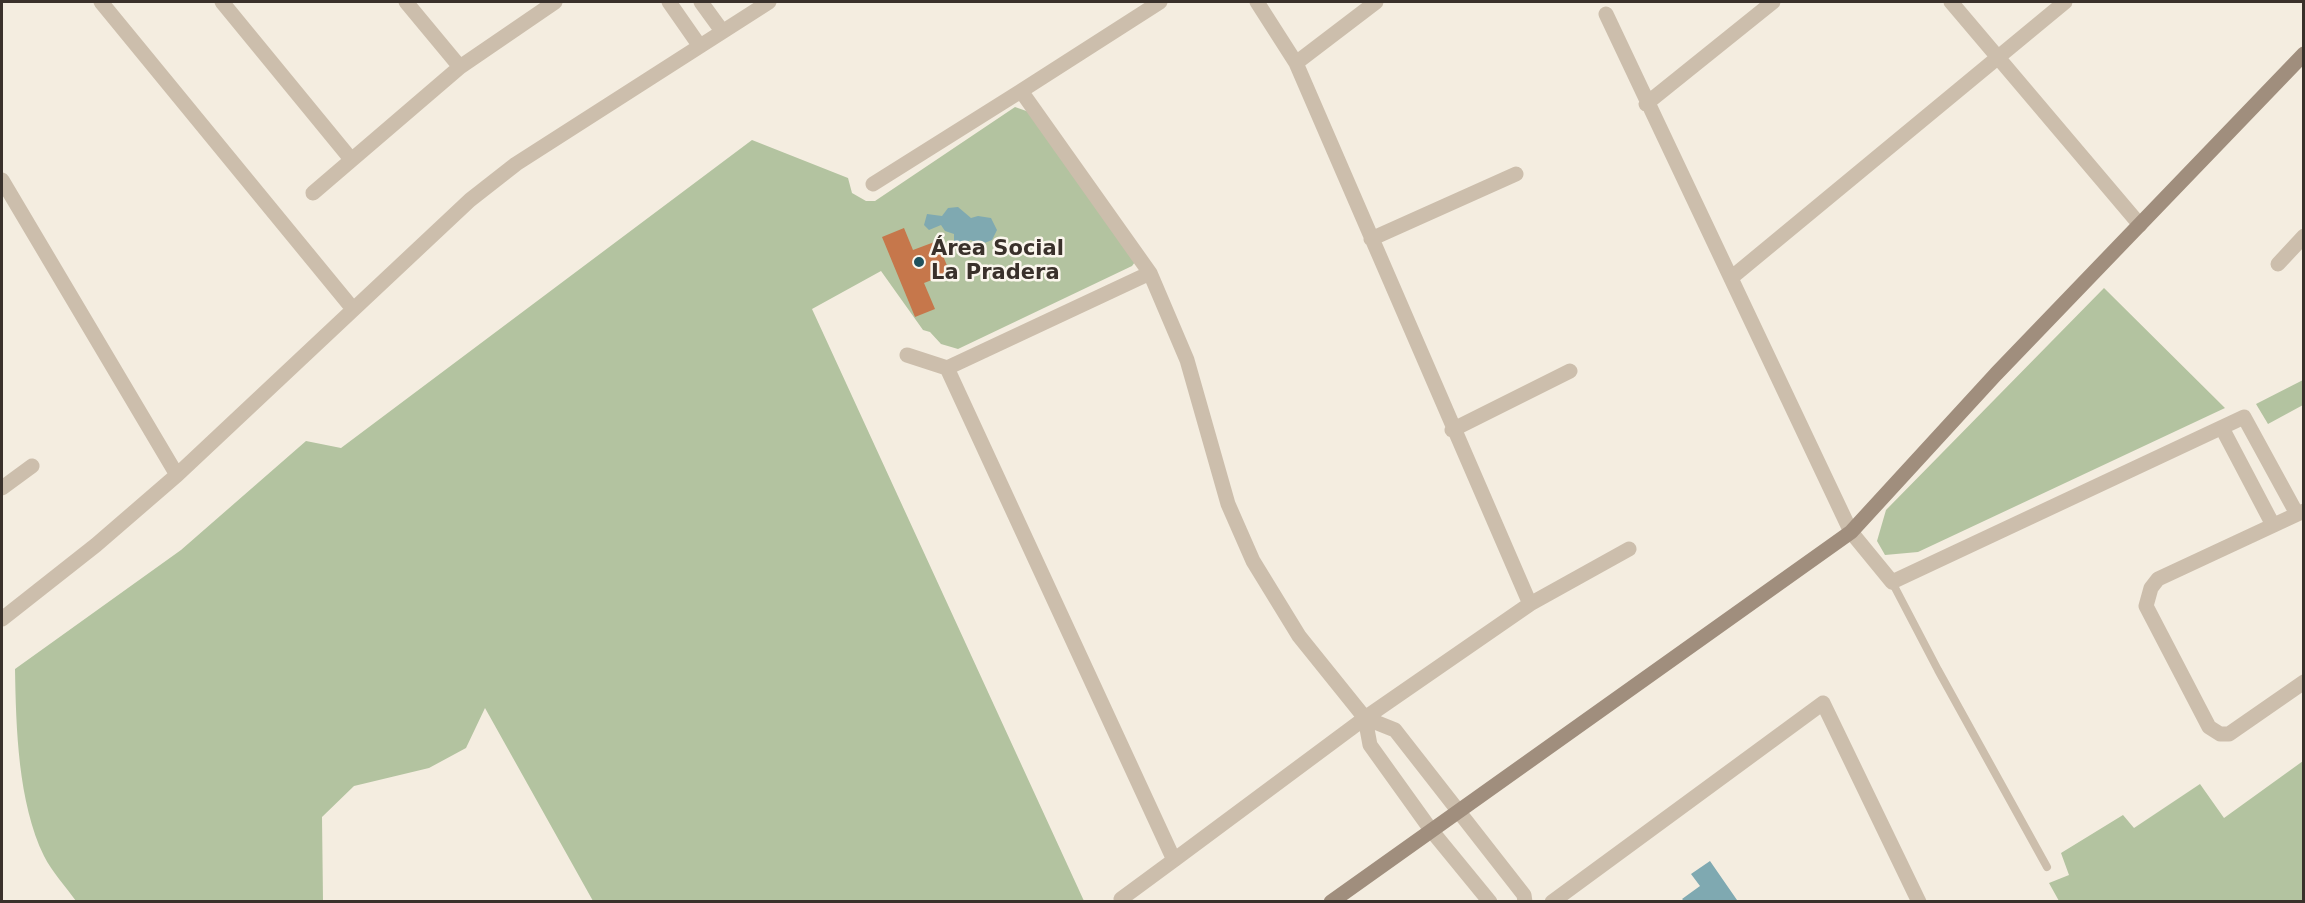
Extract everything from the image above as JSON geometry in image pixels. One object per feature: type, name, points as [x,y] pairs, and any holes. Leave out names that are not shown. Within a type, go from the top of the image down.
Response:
[{"type":"street","points":[[101,2],[353,309]]},
{"type":"street","points":[[222,2],[350,158]]},
{"type":"street","points":[[406,2],[460,67]]},
{"type":"street","points":[[313,193],[350,158],[460,67],[555,2]]},
{"type":"street","points":[[669,2],[699,45]]},
{"type":"street","points":[[701,2],[722,31]]},
{"type":"street","points":[[2,619],[96,545],[177,475],[470,200],[516,164],[769,2]]},
{"type":"street","points":[[873,184],[1160,2]]},
{"type":"street","points":[[1257,2],[1296,63],[1452,430],[1530,604]]},
{"type":"street","points":[[1296,63],[1376,2]]},
{"type":"street","points":[[1646,104],[1773,2]]},
{"type":"street","points":[[1951,2],[2140,225]]},
{"type":"street","points":[[1731,278],[2065,2]]},
{"type":"street","points":[[1606,14],[1646,104],[1851,532],[1892,582],[2244,417],[2300,512],[2158,579],[2151,588],[2146,606],[2209,727],[2214,731],[2229,734],[2304,682]]},
{"type":"street","points":[[1331,902],[1458,810],[1696,645],[1851,532],[1996,374],[2304,54]]},
{"type":"street","points":[[1021,92],[1150,273],[1187,360],[1228,504],[1253,561],[1299,636],[1365,718],[1370,745],[1431,830],[1490,902]]},
{"type":"street","points":[[1371,239],[1516,174]]},
{"type":"street","points":[[2,180],[177,475]]},
{"type":"street","points":[[2278,264],[2304,236]]},
{"type":"street","points":[[907,355],[947,368],[1150,273]]},
{"type":"street","points":[[947,368],[1174,860]]},
{"type":"street","points":[[1452,430],[1570,371]]},
{"type":"street","points":[[2222,428],[2273,525]]},
{"type":"street","points":[[2,488],[32,466]]},
{"type":"street","points":[[1121,899],[1365,718],[1530,604],[1629,549]]},
{"type":"street","points":[[1552,902],[1823,703],[1919,902]]},
{"type":"street","points":[[1365,718],[1395,730],[1524,895],[1525,902]]},
{"type":"lane","points":[[1892,582],[2047,867]]},
{"type":"green space","points":[[1015,107],[1032,113],[1138,258],[1132,266],[958,349],[941,344],[930,332],[923,330],[881,271],[812,309],[1084,901],[593,901],[485,708],[466,748],[429,768],[354,786],[322,817],[323,901],[76,901],[55,874],[35,835],[20,764],[15,669],[181,550],[306,441],[341,448],[752,140],[848,178],[852,193],[866,201],[875,201]]},
{"type":"green space","points":[[2104,288],[2225,408],[1918,552],[1885,555],[1877,541],[1886,510]]},
{"type":"green space","points":[[2303,380],[2303,405],[2268,424],[2256,404]]},
{"type":"green space","points":[[2303,761],[2303,901],[2059,901],[2049,883],[2069,875],[2061,853],[2123,815],[2134,828],[2200,784],[2224,818]]},
{"type":"water","points":[[958,207],[971,218],[978,216],[991,218],[997,230],[992,240],[982,244],[970,240],[965,247],[959,249],[954,244],[954,234],[945,231],[941,225],[929,230],[924,225],[927,214],[942,216],[948,208]]},
{"type":"water","points":[[1710,861],[1737,900],[1684,901],[1682,899],[1700,886],[1691,874]]},
{"type":"building","name":"Área Social La Pradera","points":[[904,228],[913,250],[937,241],[950,273],[924,283],[935,309],[915,317],[882,237]]},
{"type":"place","name":"Área Social La Pradera","points":[[919,262]]}]
